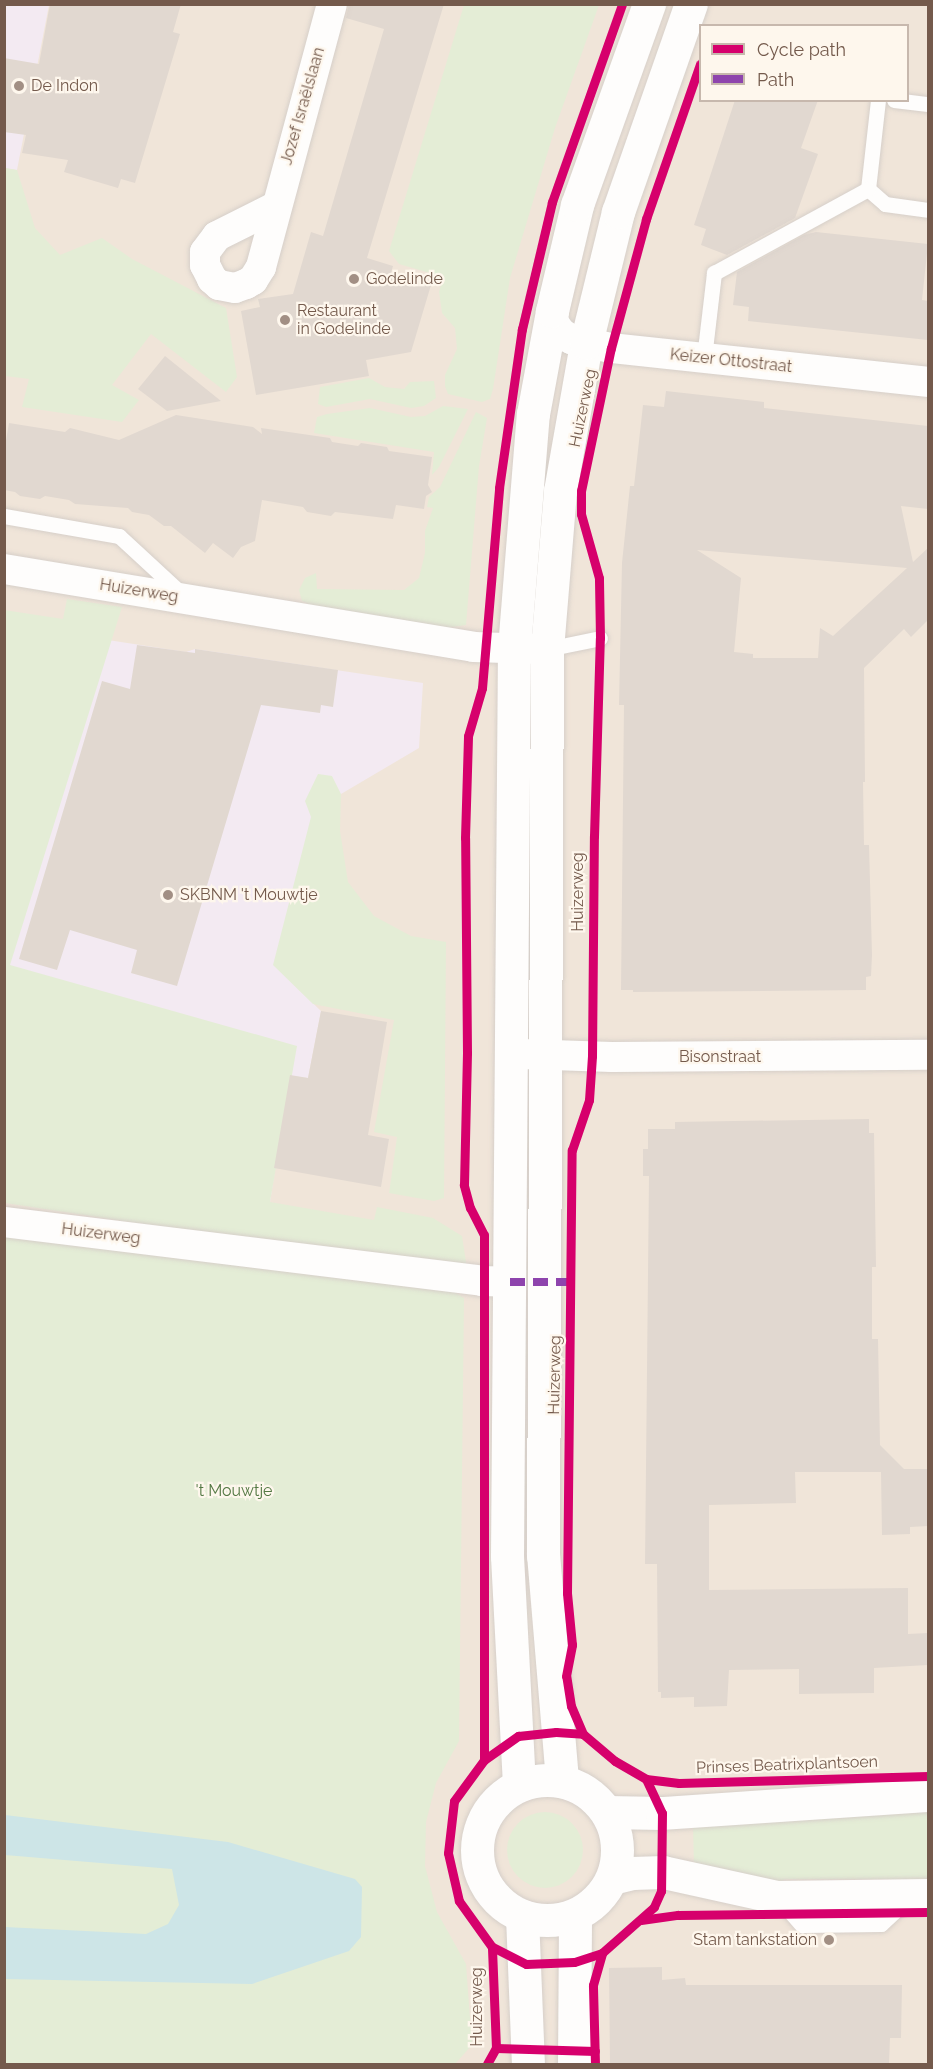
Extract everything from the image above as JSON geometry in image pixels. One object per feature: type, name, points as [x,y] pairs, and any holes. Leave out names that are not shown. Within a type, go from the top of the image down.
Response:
[{"type":"main road","points":[[519,1785],[507,1556],[513,648],[533,414],[552,311],[577,205],[649,4]]},
{"type":"main road","name":"Huizerweg","points":[[562,1780],[543,1556],[547,649],[560,491],[586,343],[618,212],[691,4]]},
{"type":"main road","points":[[540,1779],[562,1780],[588,1792],[607,1812],[618,1844],[612,1878],[597,1900],[575,1915],[549,1920],[522,1916],[499,1901],[483,1878],[477,1852],[481,1824],[496,1801],[519,1785],[540,1779]]},
{"type":"main road","points":[[607,1812],[662,1813],[928,1795]]},
{"type":"main road","points":[[612,1878],[632,1873],[663,1872],[777,1897],[920,1895]]},
{"type":"main road","points":[[574,2064],[575,1915]]},
{"type":"main road","points":[[522,1916],[528,2064]]},
{"type":"street","name":"Jozef Israëlslaan","points":[[275,207],[332,4]]},
{"type":"street","name":"Keizer Ottostraat","points":[[552,311],[554,323],[561,333],[586,343],[611,348],[928,382]]},
{"type":"street","name":"Huizerweg","points":[[4,569],[473,647],[547,649]]},
{"type":"street","name":"Bisonstraat","points":[[511,1054],[612,1057],[928,1055]]},
{"type":"street","name":"Huizerweg","points":[[4,1222],[483,1281],[510,1282]]},
{"type":"lane","points":[[868,189],[878,102]]},
{"type":"lane","points":[[909,102],[928,104]]},
{"type":"lane","points":[[868,189],[885,204],[928,210]]},
{"type":"lane","points":[[704,358],[714,273],[868,189]]},
{"type":"lane","points":[[4,516],[119,536],[188,599]]},
{"type":"lane","points":[[547,649],[600,638]]},
{"type":"shaded area","name":"De Indon","points":[[4,5],[49,5],[17,170],[5,168]]},
{"type":"shaded area","points":[[5,5],[928,5],[928,2064],[5,2064]]},
{"type":"shaded area","name":"SKBNM 't Mouwtje","points":[[95,638],[186,652],[195,649],[423,683],[419,748],[341,794],[293,984],[321,1011],[308,1078],[290,1076],[270,1202],[5,1159],[4,946]]},
{"type":"green space","points":[[464,5],[599,5],[555,128],[510,278],[493,389],[490,399],[482,402],[448,394],[445,386],[445,375],[457,349],[455,328],[442,313],[439,292],[442,281],[430,277],[430,273],[399,264],[389,251]]},
{"type":"green space","points":[[5,168],[17,170],[35,228],[60,255],[102,238],[132,259],[226,308],[237,377],[226,392],[151,334],[112,385],[139,400],[122,422],[22,407],[29,379],[5,376]]},
{"type":"green space","points":[[369,378],[385,387],[404,389],[410,382],[434,381],[436,398],[424,406],[411,408],[370,399],[326,407],[318,404],[320,387]]},
{"type":"green space","points":[[443,406],[468,409],[439,467],[432,475],[434,452],[314,433],[317,417],[327,414],[370,408],[411,417],[425,416]]},
{"type":"green space","points":[[476,412],[487,418],[479,466],[466,625],[446,628],[324,610],[302,601],[299,590],[305,578],[316,573],[317,589],[404,590],[419,578],[425,553],[425,531],[433,508],[427,507],[429,497],[440,487]]},
{"type":"green space","points":[[67,599],[122,607],[10,965],[297,1046],[270,1202],[374,1220],[377,1207],[433,1218],[462,1236],[466,1262],[464,1273],[5,1203],[4,610],[63,619]]},
{"type":"green space","points":[[318,774],[332,776],[341,794],[340,831],[348,882],[374,916],[411,936],[446,942],[444,1198],[434,1201],[389,1193],[397,1137],[374,1132],[394,1020],[313,1004],[273,965],[311,817],[305,801]]},
{"type":"green space","name":"'t Mouwtje","points":[[5,1226],[446,1287],[464,1298],[459,1741],[436,1783],[426,1822],[425,1866],[437,1912],[466,1964],[472,2045],[455,2064],[5,2064]]},
{"type":"green space","points":[[928,1808],[928,1879],[785,1879],[768,1889],[694,1867],[693,1826]]},
{"type":"green space","points":[[545,1812],[559,1815],[572,1823],[580,1836],[583,1850],[580,1864],[572,1877],[559,1885],[545,1888],[531,1885],[518,1877],[510,1864],[507,1850],[510,1836],[518,1823],[531,1815]]},
{"type":"water","points":[[5,1815],[228,1842],[355,1879],[362,1887],[361,1937],[349,1951],[252,1984],[5,1979],[5,1927],[146,1934],[168,1924],[179,1905],[172,1869],[5,1855]]},
{"type":"building","points":[[50,4],[181,4],[173,32],[180,34],[135,183],[121,179],[118,188],[64,172],[68,160],[22,153],[26,135],[4,132],[4,58],[39,64]]},
{"type":"building","points":[[349,4],[444,4],[367,258],[393,266],[391,273],[431,285],[411,352],[366,360],[369,376],[256,395],[241,311],[260,307],[258,299],[293,294],[311,232],[323,236],[384,29],[346,18]]},
{"type":"building","points":[[734,102],[817,102],[801,148],[818,154],[795,218],[727,255],[701,245],[706,229],[694,225]]},
{"type":"building","points":[[816,232],[928,244],[922,300],[928,301],[928,340],[748,321],[749,307],[733,305],[737,272],[804,235]]},
{"type":"building","points":[[165,356],[221,401],[167,411],[138,389]]},
{"type":"building","points":[[666,391],[764,402],[764,408],[928,426],[928,509],[901,506],[913,562],[928,548],[928,620],[911,637],[904,629],[864,668],[864,845],[869,845],[872,955],[871,976],[866,977],[866,990],[633,992],[633,990],[621,990],[624,705],[619,705],[622,563],[630,486],[634,486],[643,405],[664,407]],"holes":[[[697,550],[907,568],[833,636],[820,628],[818,658],[753,658],[753,654],[734,652],[741,578]]]},
{"type":"building","points":[[176,415],[253,427],[262,434],[261,428],[330,438],[332,442],[358,446],[361,443],[387,447],[389,451],[432,457],[428,485],[432,492],[426,496],[424,509],[396,505],[393,519],[335,512],[331,516],[307,512],[303,507],[262,500],[255,541],[241,547],[233,558],[213,543],[205,553],[171,526],[164,526],[149,515],[132,512],[128,508],[75,504],[69,500],[45,496],[40,499],[20,496],[15,492],[4,490],[4,452],[9,423],[65,432],[70,428],[119,440]]},
{"type":"building","points":[[137,645],[195,653],[195,649],[338,670],[333,707],[321,705],[320,713],[261,705],[177,986],[131,973],[137,950],[70,930],[57,970],[19,959],[102,681],[130,689]]},
{"type":"building","points":[[321,1011],[387,1022],[368,1135],[389,1139],[381,1187],[274,1168],[290,1075],[308,1078]]},
{"type":"building","points":[[869,1119],[869,1133],[874,1133],[876,1267],[872,1267],[872,1339],[878,1339],[880,1445],[904,1469],[928,1469],[928,1526],[910,1527],[910,1534],[882,1535],[881,1472],[795,1472],[796,1503],[709,1505],[709,1590],[908,1588],[908,1634],[928,1633],[928,1665],[874,1668],[874,1693],[799,1694],[799,1669],[729,1670],[727,1706],[694,1707],[694,1697],[661,1698],[661,1692],[658,1692],[657,1564],[645,1564],[649,1176],[643,1176],[643,1149],[648,1149],[648,1129],[675,1129],[675,1122]]},
{"type":"building","points":[[662,1967],[662,1980],[685,1978],[686,1985],[902,1985],[901,2038],[890,2038],[889,2064],[610,2064],[609,1968]]},
{"type":"marked path","points":[[510,1282],[571,1282]]},
{"type":"cycle path","points":[[484,1760],[484,1235],[470,1208],[464,1185],[467,1053],[465,838],[468,736],[482,688],[499,488],[522,329],[552,202],[622,4]]},
{"type":"cycle path","points":[[583,1734],[571,1706],[566,1676],[572,1645],[567,1593],[572,1150],[589,1100],[592,1056],[594,836],[600,638],[599,578],[581,514],[581,491],[611,348],[646,219],[699,67]]},
{"type":"cycle path","points":[[556,1732],[583,1734],[615,1761],[646,1779],[662,1813],[661,1891],[654,1907],[602,1953],[574,1962],[526,1964],[492,1947],[459,1901],[448,1853],[454,1801],[484,1760],[518,1736],[556,1732]]},
{"type":"cycle path","name":"Prinses Beatrixplantsoen","points":[[646,1779],[679,1783],[928,1776]]},
{"type":"cycle path","points":[[641,1920],[678,1915],[928,1912]]},
{"type":"cycle path","points":[[487,2064],[496,2048],[492,1947]]},
{"type":"cycle path","points":[[595,2064],[593,1985],[602,1953]]},
{"type":"cycle path","points":[[496,2048],[595,2051]]},
{"type":"place","name":"De Indon","points":[[19,86]]},
{"type":"place","name":"Godelinde","points":[[354,279]]},
{"type":"place","name":"Restaurant in Godelinde","points":[[285,320]]},
{"type":"place","name":"SKBNM 't Mouwtje","points":[[168,895]]},
{"type":"place","name":"Stam tankstation","points":[[829,1940]]}]
